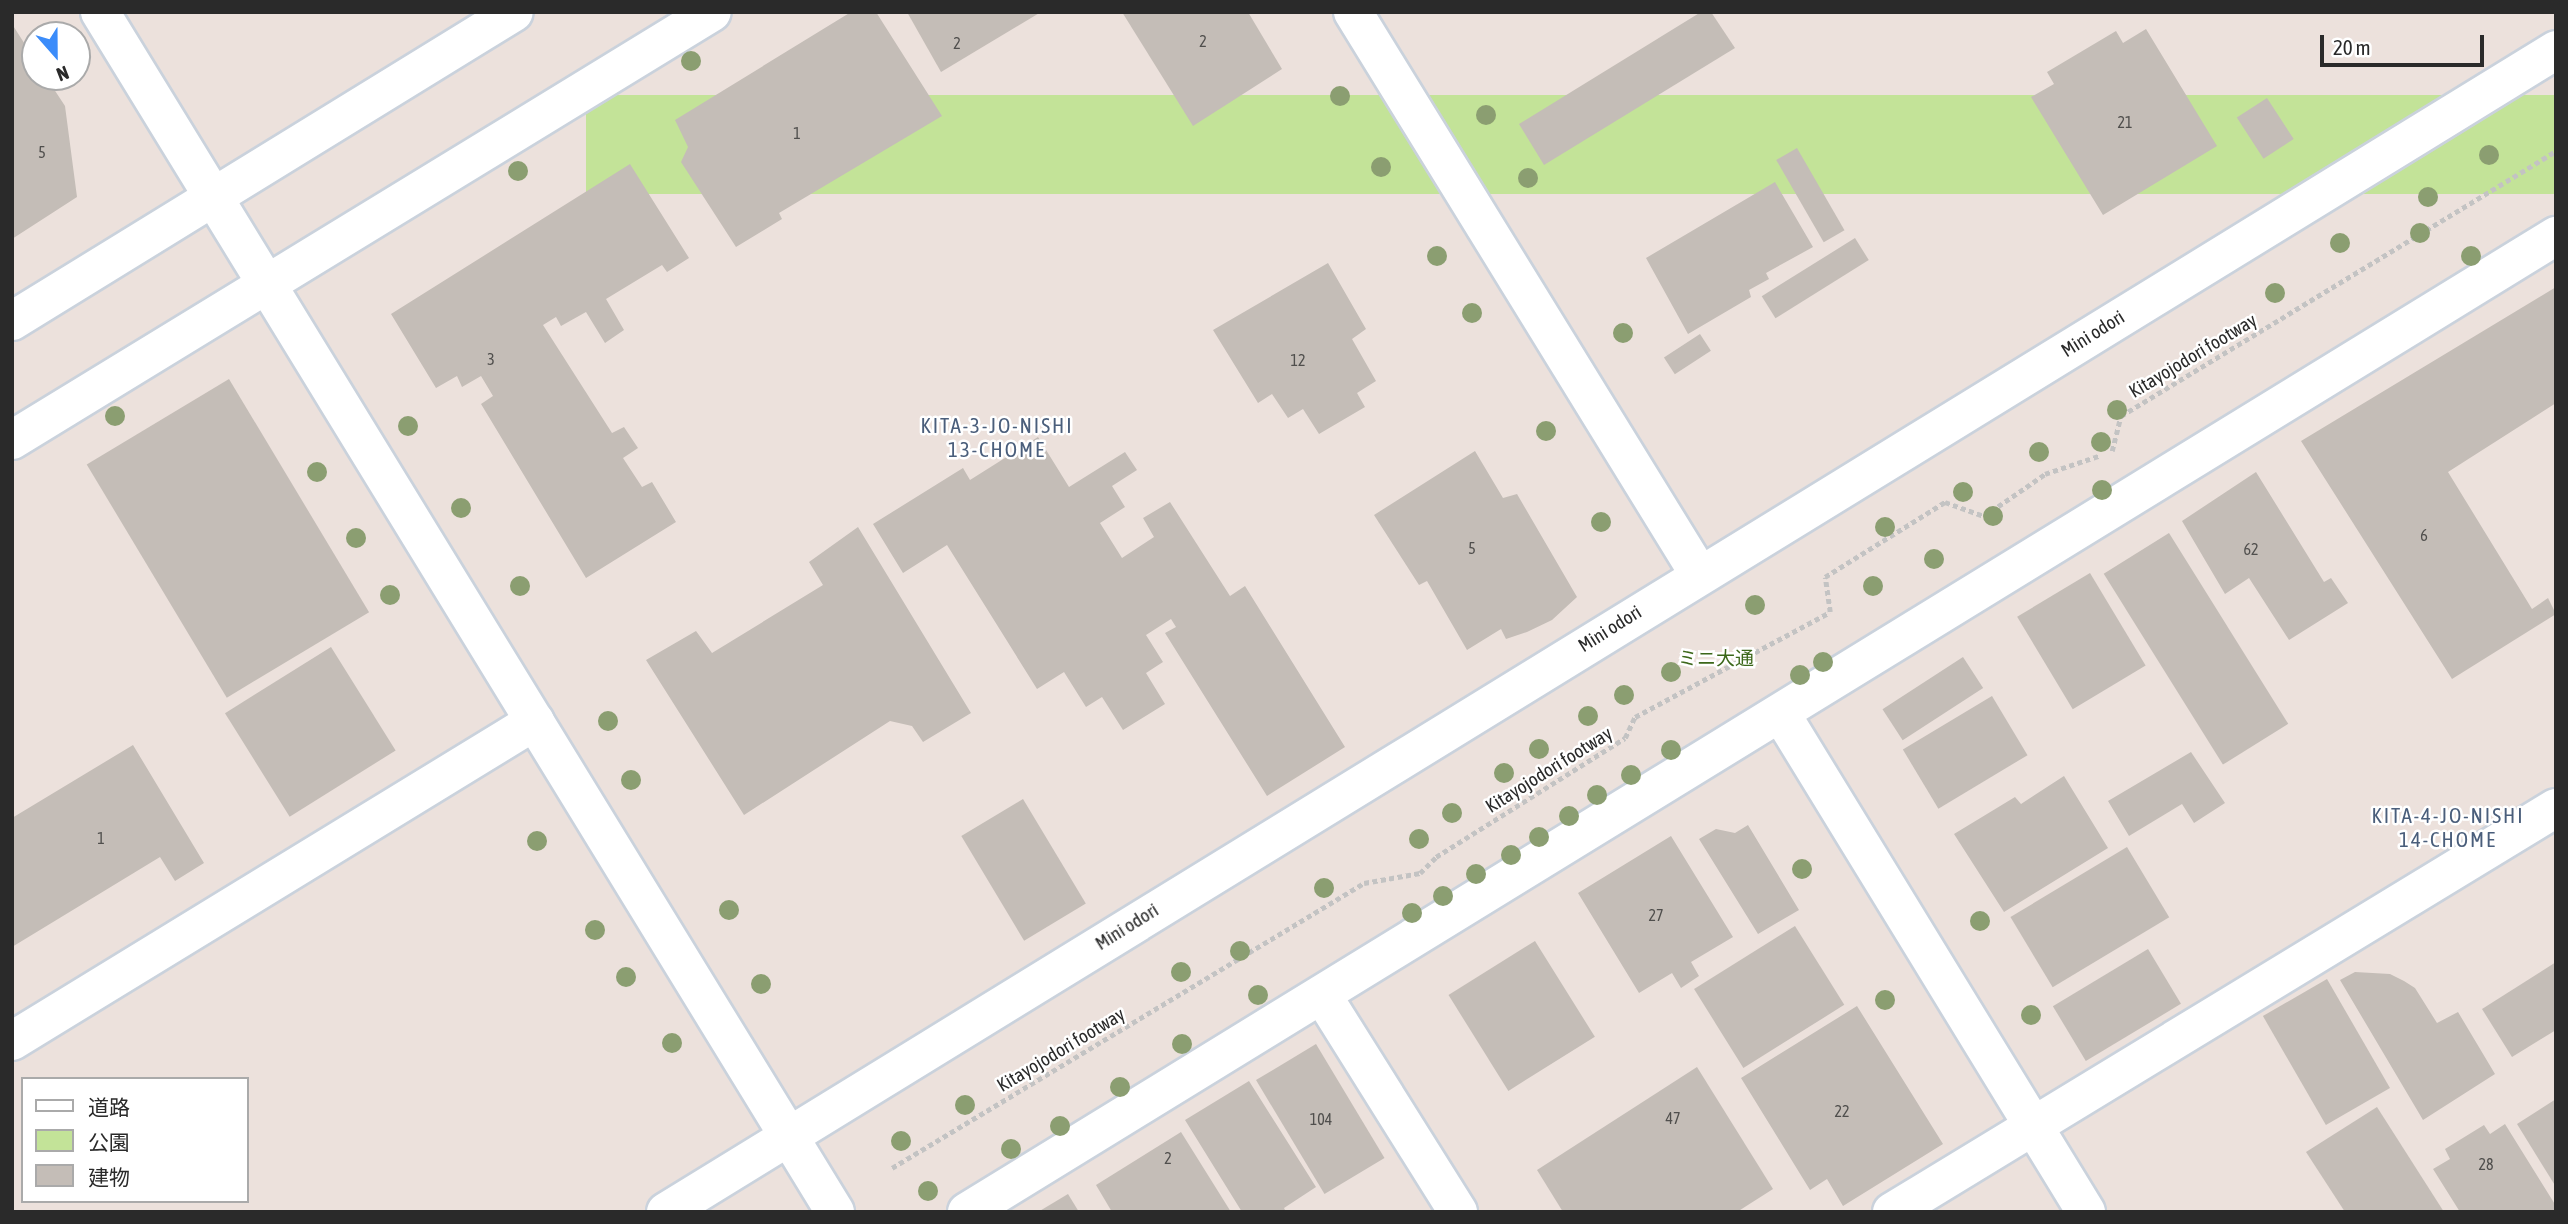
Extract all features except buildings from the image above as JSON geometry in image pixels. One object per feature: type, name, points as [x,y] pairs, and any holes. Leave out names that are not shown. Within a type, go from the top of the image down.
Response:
[{"type":"street","points":[[100,12],[835,1212]]},
{"type":"street","points":[[12,321],[514,12]]},
{"type":"street","points":[[12,440],[712,12]]},
{"type":"street","points":[[1353,12],[1699,574]]},
{"type":"street","name":"Mini odori","points":[[666,1212],[1699,574],[2556,50]]},
{"type":"street","points":[[967,1212],[2556,236]]},
{"type":"street","points":[[1781,714],[2086,1212]]},
{"type":"street","points":[[12,1041],[534,721]]},
{"type":"street","points":[[1892,1212],[2556,808]]},
{"type":"street","points":[[1322,995],[1458,1212]]},
{"type":"path","name":"Kitayojodori footway","points":[[892,1168],[1364,883],[1420,873],[1437,857],[1625,738],[1634,717],[1830,612],[1825,577],[1945,502],[1984,516],[2045,474],[2112,451],[2121,416],[2556,151]]},
{"type":"green space","points":[[586,95],[2556,95],[2556,194],[586,194]]},
{"type":"district","name":"KITA-3-JO-NISHI 13-CHOME","points":[[997,437]]},
{"type":"district","name":"KITA-4-JO-NISHI 14-CHOME","points":[[2448,827]]},
{"type":"park label","name":"ミニ大通","points":[[1716,659]]}]
